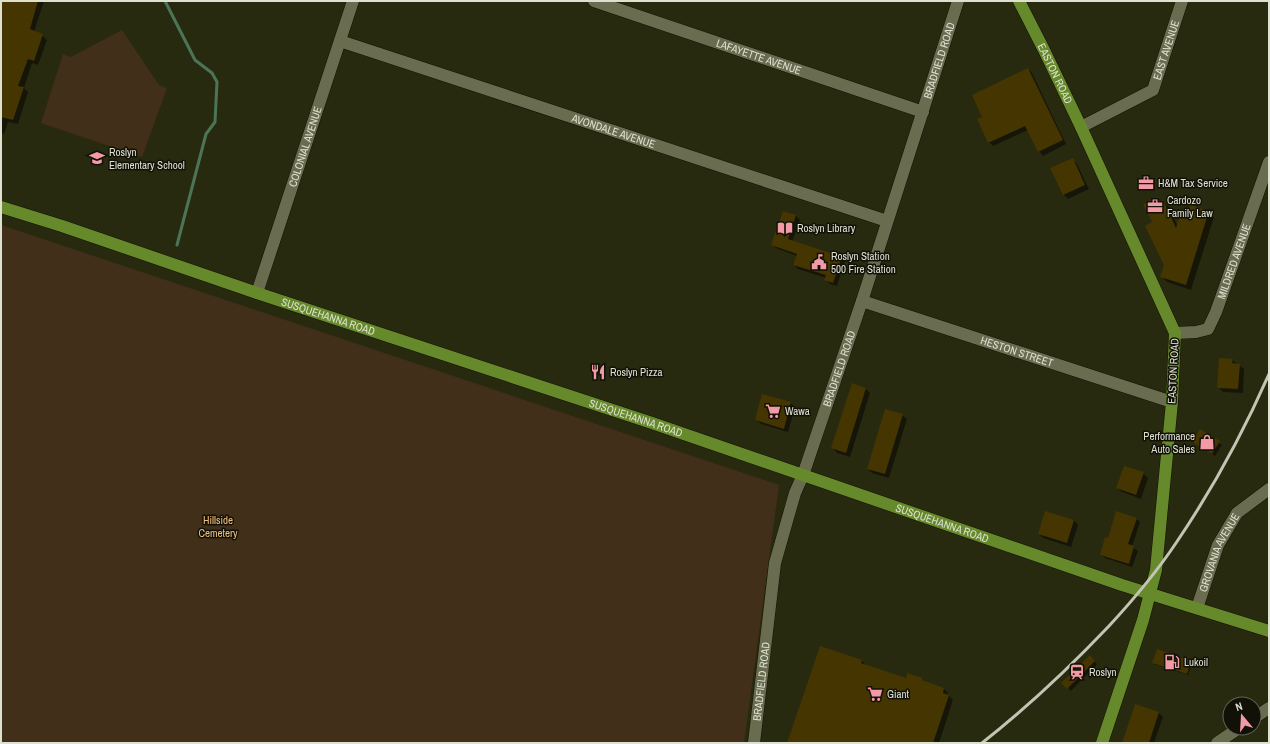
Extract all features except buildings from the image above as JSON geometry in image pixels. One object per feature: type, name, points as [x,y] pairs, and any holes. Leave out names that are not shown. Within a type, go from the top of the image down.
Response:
[{"type":"main road","name":"EASTON ROAD","points":[[1019,1],[1081,127],[1175,333],[1172,402],[1156,570],[1143,620],[1102,743]]},
{"type":"main road","name":"SUSQUEHANNA ROAD","points":[[1,207],[62,226],[256,293],[624,414],[1122,585],[1269,631]]},
{"type":"street","name":"COLONIAL AVENUE","points":[[256,293],[353,1]]},
{"type":"street","name":"LAFAYETTE AVENUE","points":[[594,1],[923,112]]},
{"type":"street","name":"BRADFIELD ROAD","points":[[754,743],[775,563],[796,493],[862,301],[958,1]]},
{"type":"street","name":"EAST AVENUE","points":[[1081,127],[1153,90],[1182,1]]},
{"type":"street","name":"AVONDALE AVENUE","points":[[340,42],[887,221]]},
{"type":"street","name":"MILDRED AVENUE","points":[[1175,333],[1196,332],[1208,329],[1216,312],[1269,162]]},
{"type":"street","name":"HESTON STREET","points":[[862,301],[965,333],[1029,356],[1172,402]]},
{"type":"street","name":"GROVANIA AVENUE","points":[[1197,608],[1218,545],[1236,513],[1269,489]]},
{"type":"street","points":[[1217,743],[1227,736]]},
{"type":"green space","points":[[122,30],[159,85],[167,88],[142,157],[41,123],[63,54],[71,57]]},
{"type":"green space","name":"Hillside Cemetery","points":[[1,225],[779,485],[744,743],[1,743]]},
{"type":"waterway","points":[[165,1],[195,60],[212,73],[217,82],[215,122],[206,134],[177,245]]},
{"type":"railway","points":[[982,743],[1048,687],[1079,657],[1109,626],[1152,576],[1176,543],[1214,482],[1249,418],[1269,374]]},
{"type":"place","name":"Roslyn Elementary School","points":[[97,158]]},
{"type":"place","name":"H&M Tax Service","points":[[1146,183]]},
{"type":"place","name":"Cardozo Family Law","points":[[1155,206]]},
{"type":"place","name":"Roslyn Library","points":[[785,228]]},
{"type":"place","name":"Roslyn Station 500 Fire Station","points":[[819,262]]},
{"type":"place","name":"Roslyn Pizza","points":[[598,372]]},
{"type":"place","name":"Wawa","points":[[773,411]]},
{"type":"place","name":"Performance Auto Sales","points":[[1207,442]]},
{"type":"place","name":"Lukoil","points":[[1172,662]]},
{"type":"place","name":"Roslyn","points":[[1077,672]]},
{"type":"place","name":"Giant","points":[[875,694]]}]
